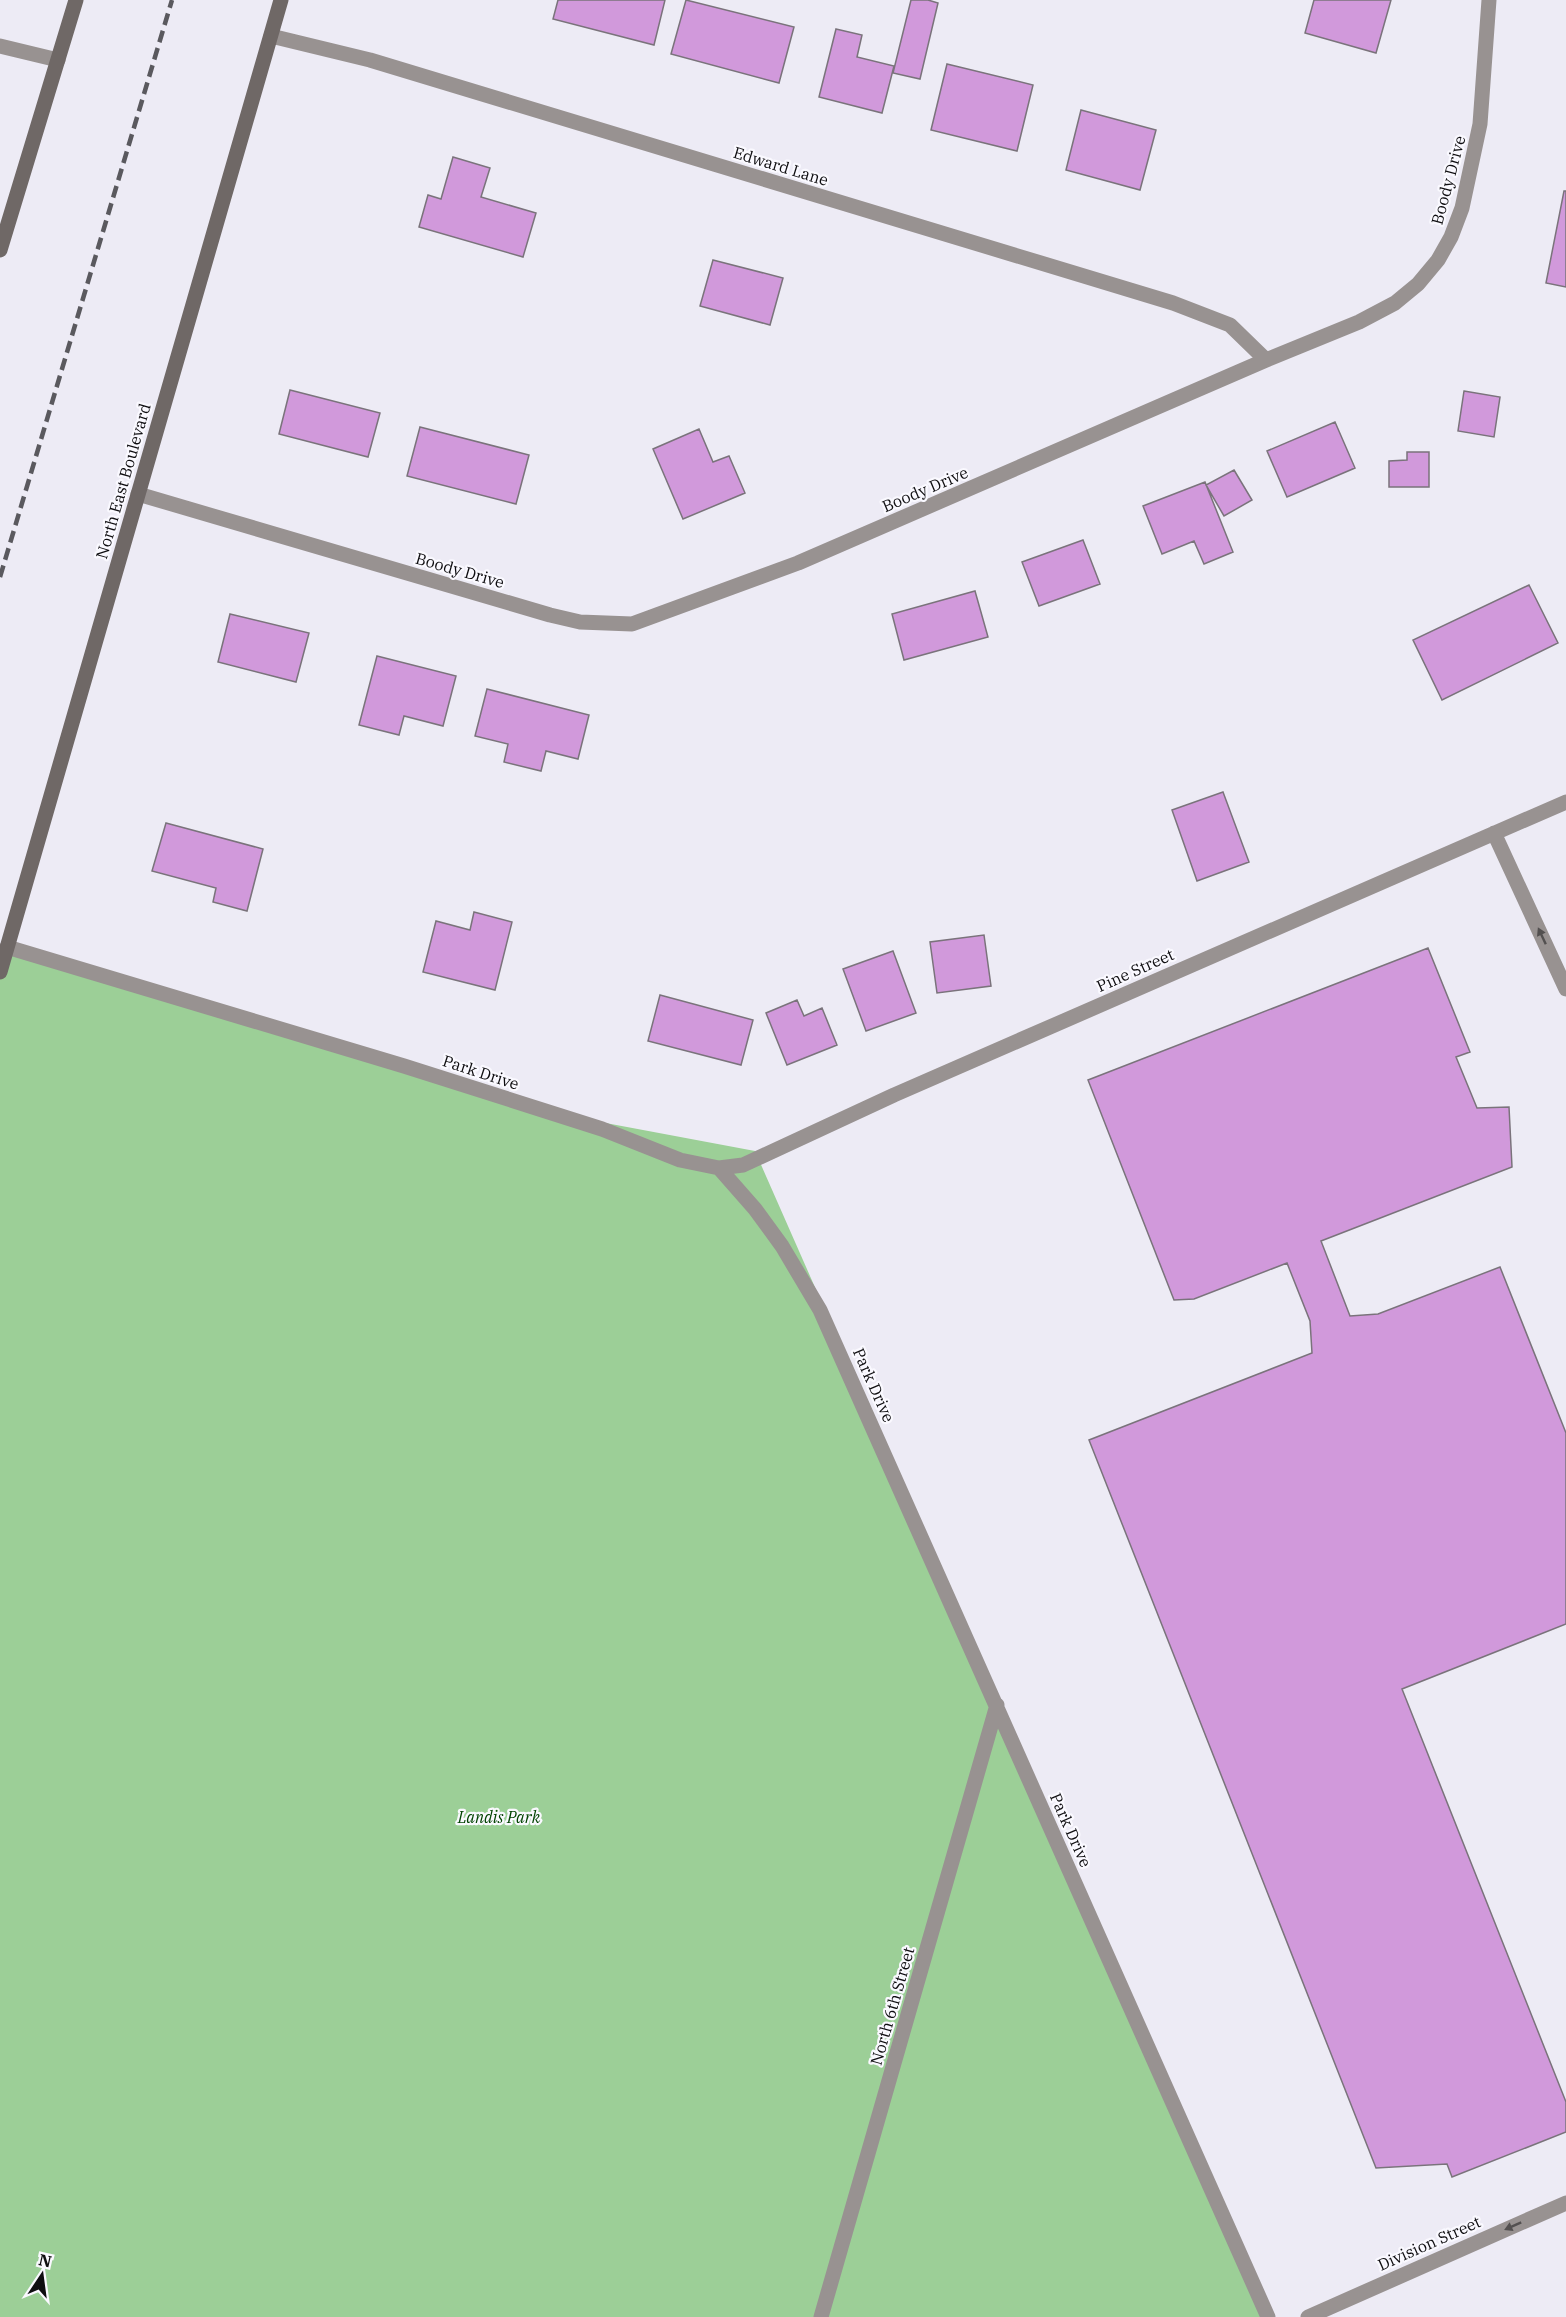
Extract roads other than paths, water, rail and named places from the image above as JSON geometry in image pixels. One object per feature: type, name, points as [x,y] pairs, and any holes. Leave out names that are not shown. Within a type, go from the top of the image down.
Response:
[{"type":"main road","points":[[0,250],[76,0]]},
{"type":"main road","name":"North East Boulevard","points":[[0,972],[4,946],[281,0]]},
{"type":"street","name":"Boody Drive","points":[[138,494],[550,615],[580,622],[632,624],[798,563],[1359,322],[1395,303],[1418,284],[1438,260],[1451,237],[1462,208],[1480,124],[1490,0]]},
{"type":"street","name":"Edward Lane","points":[[271,36],[370,60],[1173,303],[1230,325],[1266,360]]},
{"type":"street","points":[[0,46],[58,60]]},
{"type":"street","name":"Pine Street","points":[[719,1168],[736,1167],[761,1157],[894,1095],[1566,802]]},
{"type":"street","points":[[1494,833],[1566,989]]},
{"type":"street","name":"Park Drive","points":[[4,946],[404,1066],[602,1129],[680,1160],[719,1168],[776,1237],[820,1310],[1268,2317]]},
{"type":"street","name":"North 6th Street","points":[[821,2317],[997,1705]]},
{"type":"street","name":"Division Street","points":[[1308,2317],[1566,2202]]},
{"type":"railway","points":[[0,577],[172,0]]},
{"type":"park label","name":"Landis Park","points":[[499,1817]]}]
